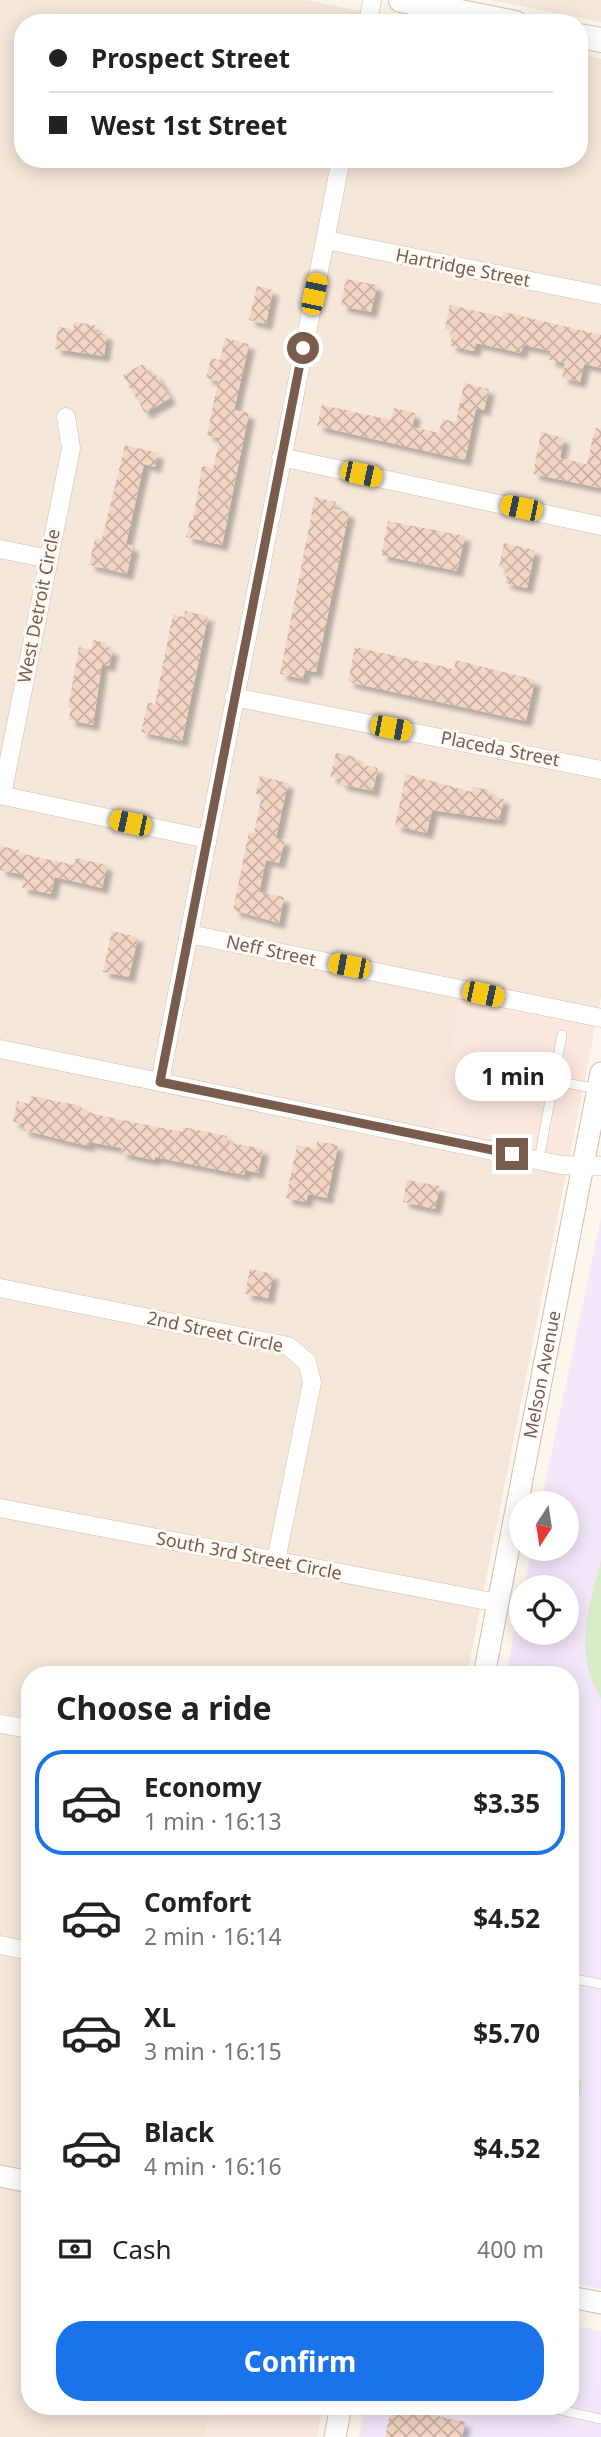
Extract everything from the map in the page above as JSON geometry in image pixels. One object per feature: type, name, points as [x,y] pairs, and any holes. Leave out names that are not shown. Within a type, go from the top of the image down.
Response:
[{"type":"main road","points":[[401,0],[470,14]]},
{"type":"street","points":[[160,1082],[339,168]]},
{"type":"street","name":"Hartridge Street","points":[[326,240],[601,295]]},
{"type":"street","name":"West Detroit Circle","points":[[1,795],[71,448],[66,417]]},
{"type":"street","points":[[281,457],[601,526]]},
{"type":"street","points":[[0,549],[48,559]]},
{"type":"street","name":"Placeda Street","points":[[234,697],[601,769]]},
{"type":"street","points":[[1,795],[207,839]]},
{"type":"street","name":"Neff Street","points":[[189,934],[601,1018]]},
{"type":"street","points":[[0,1049],[539,1160],[592,1165]]},
{"type":"street","name":"Melson Avenue","points":[[486,1666],[592,1165],[599,1081]]},
{"type":"street","name":"2nd Street Circle","points":[[0,1288],[288,1346],[307,1362],[312,1382],[276,1562]]},
{"type":"street","name":"South 3rd Street Circle","points":[[0,1508],[498,1603]]},
{"type":"street","points":[[0,1724],[21,1728]]},
{"type":"street","points":[[0,1945],[21,1949]]},
{"type":"street","points":[[0,2176],[21,2180]]},
{"type":"street","points":[[579,2298],[601,2302]]},
{"type":"street","points":[[335,2437],[339,2415]]},
{"type":"lane","points":[[539,1160],[562,1035]]},
{"type":"lane","points":[[555,1081],[599,1081]]},
{"type":"lane","points":[[579,1980],[601,1984]]},
{"type":"lane","points":[[579,2414],[601,2419]]},
{"type":"shaded area","points":[[0,0],[306,0],[375,14],[14,14],[14,168],[588,168],[588,56],[601,59],[601,997],[469,1666],[21,1666],[21,2168],[0,2164]]},
{"type":"shaded area","points":[[490,0],[601,0],[601,22],[588,19],[588,14],[561,14]]},
{"type":"shaded area","points":[[460,996],[595,1025],[569,1157],[437,1130]]},
{"type":"shaded area","points":[[601,1217],[601,2289],[579,2284],[579,1666],[508,1666],[512,1645],[579,1645],[579,1575],[527,1575],[529,1561],[579,1561],[579,1491],[544,1491]]},
{"type":"shaded area","points":[[0,2183],[21,2188],[21,2415],[209,2415],[205,2437],[0,2437]]},
{"type":"shaded area","points":[[579,2327],[601,2331],[601,2437],[359,2437],[363,2415],[579,2415]]},
{"type":"shaded area","points":[[209,2415],[321,2415],[317,2437],[205,2437]]},
{"type":"green space","points":[[601,1559],[601,1699],[592,1682],[588,1665],[586,1630]]},
{"type":"building","points":[[346,279],[377,285],[371,312],[341,306]]},
{"type":"building","points":[[257,286],[273,290],[266,324],[249,320]]},
{"type":"building","points":[[450,305],[502,317],[504,312],[601,335],[601,368],[584,364],[580,382],[562,378],[565,363],[549,360],[551,351],[523,345],[521,353],[476,343],[474,351],[450,346],[453,331],[445,329]]},
{"type":"building","points":[[74,322],[95,325],[94,332],[107,334],[104,356],[55,349],[58,327],[73,329]]},
{"type":"building","points":[[225,338],[249,344],[234,410],[249,413],[222,545],[186,537],[190,520],[193,520],[202,466],[213,468],[220,438],[207,435],[218,381],[206,378],[211,358],[220,360]]},
{"type":"building","points":[[143,364],[150,376],[155,373],[170,398],[145,413],[123,375]]},
{"type":"building","points":[[464,383],[489,389],[484,410],[476,408],[465,460],[317,426],[322,405],[391,420],[394,408],[415,413],[412,427],[439,433],[442,419],[456,422]]},
{"type":"building","points":[[595,428],[601,429],[601,488],[533,474],[541,432],[564,438],[560,458],[587,464]]},
{"type":"building","points":[[125,445],[158,453],[155,467],[144,464],[126,544],[133,546],[127,574],[89,565],[95,538],[102,539]]},
{"type":"building","points":[[315,497],[336,502],[334,509],[349,512],[316,672],[305,670],[303,679],[280,674]]},
{"type":"building","points":[[388,521],[465,536],[457,571],[381,555]]},
{"type":"building","points":[[504,543],[535,550],[527,588],[505,583],[508,569],[499,567]]},
{"type":"building","points":[[185,611],[208,616],[182,741],[141,732],[148,702],[155,704],[173,614],[184,617]]},
{"type":"building","points":[[93,640],[106,643],[105,648],[113,649],[109,666],[102,664],[93,725],[69,720],[71,708],[68,708],[79,647],[91,650]]},
{"type":"building","points":[[355,647],[454,669],[456,660],[535,680],[526,721],[348,682]]},
{"type":"building","points":[[336,753],[356,757],[355,763],[378,768],[373,791],[340,784],[341,779],[330,777]]},
{"type":"building","points":[[406,774],[472,792],[473,787],[489,790],[488,795],[504,799],[499,820],[432,810],[427,833],[395,826]]},
{"type":"building","points":[[260,776],[288,783],[276,838],[285,840],[279,863],[266,860],[259,892],[284,897],[279,923],[233,910],[249,832],[254,833],[262,795],[256,794]]},
{"type":"building","points":[[0,846],[74,865],[76,858],[107,865],[102,888],[55,877],[51,894],[22,888],[25,875],[0,870]]},
{"type":"building","points":[[112,931],[138,937],[129,977],[103,972]]},
{"type":"building","points":[[30,1096],[82,1106],[81,1110],[103,1116],[182,1132],[183,1127],[227,1136],[226,1142],[263,1149],[258,1173],[245,1170],[244,1175],[155,1157],[154,1160],[121,1153],[122,1148],[89,1142],[88,1146],[23,1130],[25,1124],[13,1122],[17,1101],[29,1104]]},
{"type":"building","points":[[317,1141],[338,1145],[327,1198],[308,1194],[306,1202],[286,1198],[297,1145],[316,1149]]},
{"type":"building","points":[[407,1180],[440,1186],[435,1209],[403,1202]]},
{"type":"building","points":[[250,1269],[273,1274],[268,1298],[245,1294]]},
{"type":"building","points":[[390,2415],[433,2415],[465,2422],[462,2437],[385,2437]]},
{"type":"route","points":[[303,348],[160,1082],[512,1154]]}]
